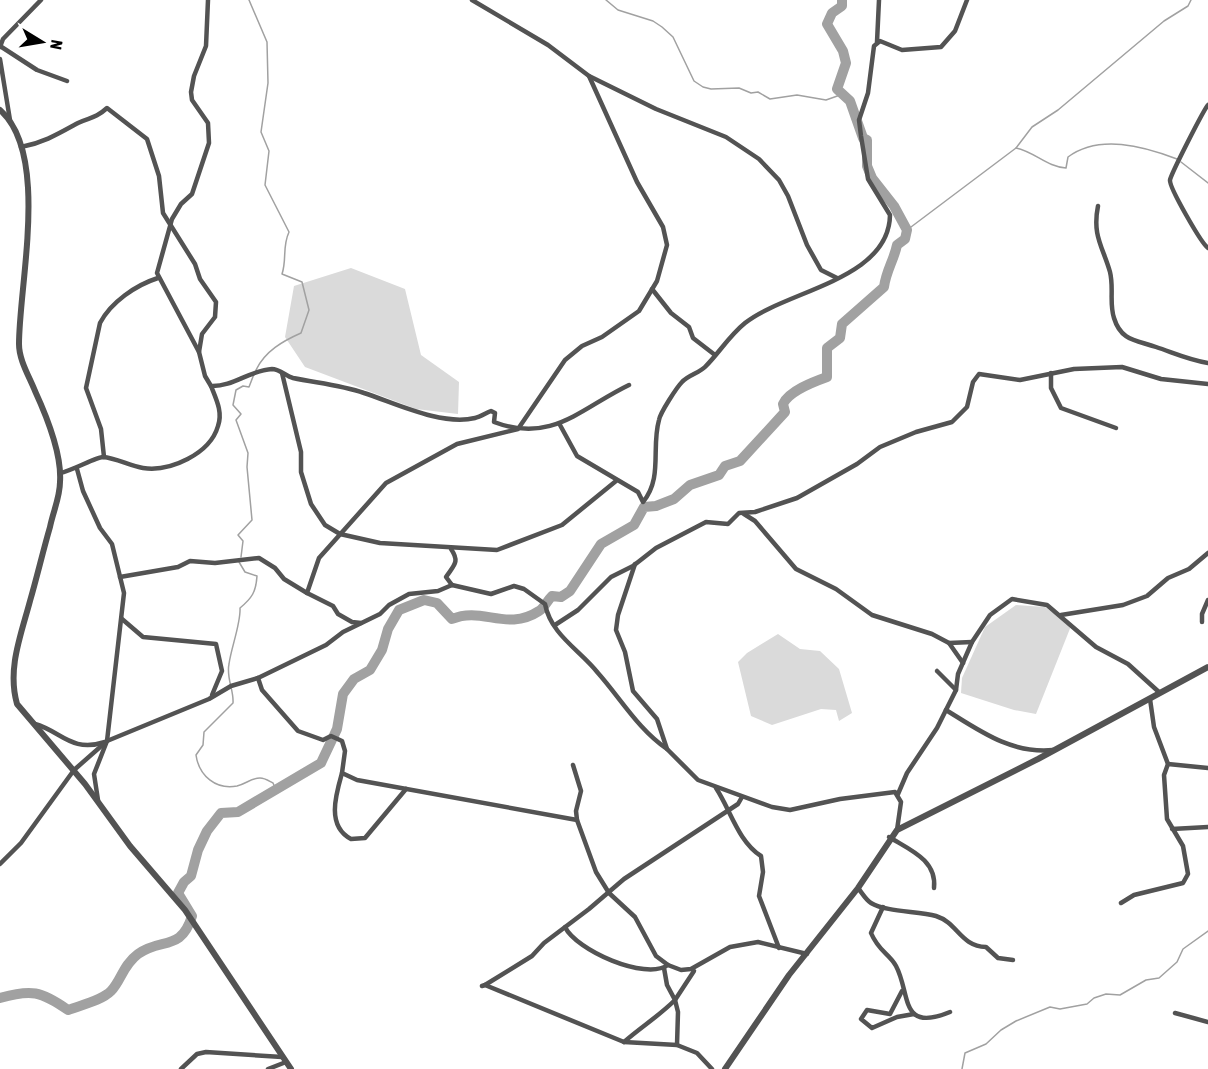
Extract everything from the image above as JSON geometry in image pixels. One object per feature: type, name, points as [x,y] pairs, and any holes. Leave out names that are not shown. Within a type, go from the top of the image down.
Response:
[{"type":"street","points":[[41,0],[3,39],[0,47],[37,70],[67,81]]},
{"type":"street","points":[[60,473],[77,469],[104,457],[144,468],[170,465],[197,453],[212,438],[219,425],[219,408],[205,376],[200,352],[158,278],[157,270],[172,219],[181,204],[192,195],[209,143],[208,123],[192,100],[191,92],[194,76],[206,46],[208,0]]},
{"type":"street","points":[[472,0],[548,45],[589,76],[656,109],[726,138],[759,159],[779,180],[788,196],[807,245],[820,270],[837,278]]},
{"type":"street","points":[[560,425],[577,456],[638,492],[643,502],[649,495],[657,472],[653,450],[664,406],[682,382],[705,368],[750,319],[861,266],[873,257],[885,238],[890,219],[864,170],[860,120],[868,93],[877,42],[879,0]]},
{"type":"street","points":[[877,42],[902,50],[941,47],[955,31],[967,0]]},
{"type":"street","points":[[0,59],[10,120],[21,147],[29,224],[19,345],[24,367],[42,407],[60,473],[59,492],[13,669],[13,691],[17,704],[74,771],[101,809],[185,910],[291,1069]]},
{"type":"street","points":[[518,429],[565,360],[582,346],[602,337],[634,315],[652,289],[667,252],[663,227],[637,182],[589,76]]},
{"type":"street","points":[[1208,105],[1194,125],[1186,149],[1170,179],[1171,188],[1189,216],[1200,242],[1208,248]]},
{"type":"street","points":[[21,147],[56,137],[81,121],[96,118],[106,108],[115,112],[147,139],[159,176],[163,213],[195,264],[200,279],[216,302],[215,317],[202,334],[200,352]]},
{"type":"street","points":[[0,110],[10,120]]},
{"type":"street","points":[[1098,207],[1095,220],[1099,246],[1111,276],[1114,317],[1123,335],[1131,341],[1155,346],[1185,359],[1208,363]]},
{"type":"street","points":[[104,457],[101,429],[86,388],[100,323],[105,314],[126,295],[142,283],[158,278]]},
{"type":"street","points":[[652,289],[670,313],[689,327],[693,338],[715,355]]},
{"type":"street","points":[[555,625],[578,610],[611,577],[656,548],[706,522],[728,524],[739,513],[755,512],[797,498],[857,464],[880,447],[934,426],[952,422],[967,407],[973,382],[980,374],[1020,380],[1051,373],[1122,367],[1161,379],[1208,384]]},
{"type":"street","points":[[211,386],[224,387],[242,378],[272,369],[290,377],[323,382],[364,393],[419,412],[452,418],[474,418],[491,411],[495,413],[494,422],[518,429]]},
{"type":"street","points":[[282,373],[293,429],[301,452],[301,472],[311,504],[325,525],[340,534],[380,543],[497,550],[562,525],[616,481]]},
{"type":"street","points":[[1051,373],[1051,388],[1061,408],[1116,428]]},
{"type":"street","points":[[307,593],[319,558],[386,483],[457,444],[518,429],[560,425],[629,385]]},
{"type":"street","points":[[77,469],[83,492],[100,528],[112,544],[124,593],[107,741],[94,774],[101,809]]},
{"type":"street","points":[[739,513],[755,521],[796,569],[836,589],[872,615],[932,634],[949,643],[963,663]]},
{"type":"street","points":[[451,549],[457,557],[456,563],[446,577],[452,585]]},
{"type":"street","points":[[1061,615],[1123,605],[1147,596],[1168,578],[1190,569],[1208,553]]},
{"type":"street","points":[[120,577],[178,567],[190,561],[215,563],[259,558],[275,568],[284,579],[333,606],[338,614],[361,623]]},
{"type":"street","points":[[636,562],[618,615],[616,630],[626,652],[633,691],[657,719],[667,749]]},
{"type":"street","points":[[34,723],[59,738],[82,745],[107,741],[209,699],[231,686],[258,678],[326,645],[343,632],[409,594],[438,591],[452,585],[491,594],[514,586],[524,588],[545,604],[546,613],[571,648],[597,670],[649,737],[667,749],[698,780],[742,797],[790,810],[876,793],[898,794]]},
{"type":"street","points":[[897,830],[901,802],[898,794],[907,773],[937,728],[956,690],[958,674],[972,642],[990,615],[1012,600],[1047,605],[1096,647],[1128,664],[1160,693]]},
{"type":"street","points":[[1202,622],[1208,600]]},
{"type":"street","points":[[122,619],[142,637],[216,644],[222,671],[216,691],[209,699]]},
{"type":"street","points":[[949,643],[972,642]]},
{"type":"street","points":[[725,1069],[760,1014],[858,888],[890,837],[897,830],[1057,749],[1208,667]]},
{"type":"street","points":[[938,671],[956,690]]},
{"type":"street","points":[[258,678],[262,690],[298,731],[323,740],[331,736],[342,741],[345,751],[342,773],[332,804],[341,830],[351,839],[365,838],[405,789]]},
{"type":"street","points":[[1121,903],[1134,895],[1183,883],[1188,874],[1183,846],[1167,819],[1164,775],[1168,764],[1154,727],[1150,699]]},
{"type":"street","points":[[946,710],[996,741],[1031,751],[1057,749]]},
{"type":"street","points":[[0,864],[21,843],[74,771],[107,741]]},
{"type":"street","points":[[1168,764],[1208,768]]},
{"type":"street","points":[[573,765],[581,791],[576,811],[577,820],[596,872],[609,893],[635,917],[656,956],[666,967],[667,985],[678,1012],[677,1045]]},
{"type":"street","points":[[342,773],[357,780],[577,820]]},
{"type":"street","points":[[715,787],[729,808],[744,842],[761,856],[763,872],[759,896],[779,948]]},
{"type":"street","points":[[712,1069],[697,1053],[677,1045],[624,1042],[484,985],[532,956],[624,879],[742,797]]},
{"type":"street","points":[[1172,829],[1208,827]]},
{"type":"street","points":[[890,837],[924,858],[934,881],[934,888]]},
{"type":"street","points":[[858,888],[870,903],[938,917],[953,926],[963,940],[976,947],[986,947],[998,958],[1013,960]]},
{"type":"street","points":[[883,907],[872,933],[878,948],[896,966],[906,1005],[914,1014]]},
{"type":"street","points":[[566,927],[570,937],[579,944],[608,960],[637,967],[691,969],[722,951],[742,944],[758,942],[807,954]]},
{"type":"street","points":[[624,1042],[657,1018],[675,1000],[694,971]]},
{"type":"street","points":[[887,1023],[903,989]]},
{"type":"street","points":[[890,1014],[867,1010],[861,1019],[872,1028],[897,1017],[914,1014],[939,1017],[950,1012]]},
{"type":"street","points":[[1175,1013],[1208,1022]]},
{"type":"street","points":[[180,1069],[197,1054],[206,1052],[284,1059]]},
{"type":"street","points":[[268,1069],[284,1059]]},
{"type":"shaded area","points":[[351,268],[405,289],[421,355],[459,382],[458,414],[416,409],[305,367],[285,337],[294,286]]},
{"type":"shaded area","points":[[1016,605],[1045,607],[1071,626],[1036,714],[1014,710],[961,693],[962,678],[985,627]]},
{"type":"shaded area","points":[[778,634],[800,649],[820,651],[839,669],[852,713],[839,721],[836,710],[821,709],[772,725],[751,716],[738,662],[747,653]]},
{"type":"waterway","points":[[249,0],[267,42],[268,83],[261,132],[269,151],[265,185],[289,232],[282,274],[302,282],[309,310],[301,333],[275,347],[264,357],[256,370]]},
{"type":"waterway","points":[[606,0],[618,10],[653,21],[662,27],[673,37],[694,81],[703,87],[739,88],[751,93],[758,92],[770,99],[797,95],[826,100],[843,94]]},
{"type":"waterway","points":[[0,998],[20,993],[43,995],[68,1010],[91,1002],[111,991],[129,963],[138,954],[182,935],[192,916],[178,893],[184,882],[191,876],[198,850],[207,831],[221,813],[238,812],[321,763],[337,729],[343,694],[354,679],[370,670],[382,650],[388,629],[399,610],[424,600],[437,603],[452,619],[474,615],[516,619],[539,611],[552,596],[561,597],[570,591],[601,544],[634,525],[644,507],[656,506],[674,499],[690,485],[719,475],[725,466],[740,461],[785,412],[783,404],[790,395],[827,377],[827,348],[840,338],[842,324],[884,287],[897,245],[905,239],[907,230],[894,206],[872,178],[867,166],[867,140],[863,138],[850,101],[837,89],[846,63],[843,51],[827,24],[832,13],[842,6],[842,0]]},
{"type":"waterway","points":[[907,230],[1016,148],[1032,127],[1058,110],[1164,21],[1188,6],[1191,0]]},
{"type":"waterway","points":[[1016,148],[1053,165],[1066,168],[1068,157],[1080,150],[1107,144],[1136,147],[1177,159]]},
{"type":"waterway","points":[[1181,162],[1208,183]]},
{"type":"waterway","points":[[241,557],[243,541],[238,535],[252,520],[247,467],[248,453],[236,420],[241,414],[233,405],[236,390],[243,386],[249,387],[254,374]]},
{"type":"waterway","points":[[239,562],[245,572],[257,576],[253,594],[240,608],[230,658],[228,674],[233,703],[204,732],[203,745],[196,755],[205,775],[222,786],[237,786],[262,778],[273,783],[276,790]]},
{"type":"waterway","points":[[962,1069],[965,1053],[986,1044],[1001,1030],[1016,1021],[1050,1007],[1060,1009],[1087,1004],[1094,998],[1106,994],[1120,995],[1146,980],[1159,978],[1177,962],[1183,949],[1208,931]]}]
